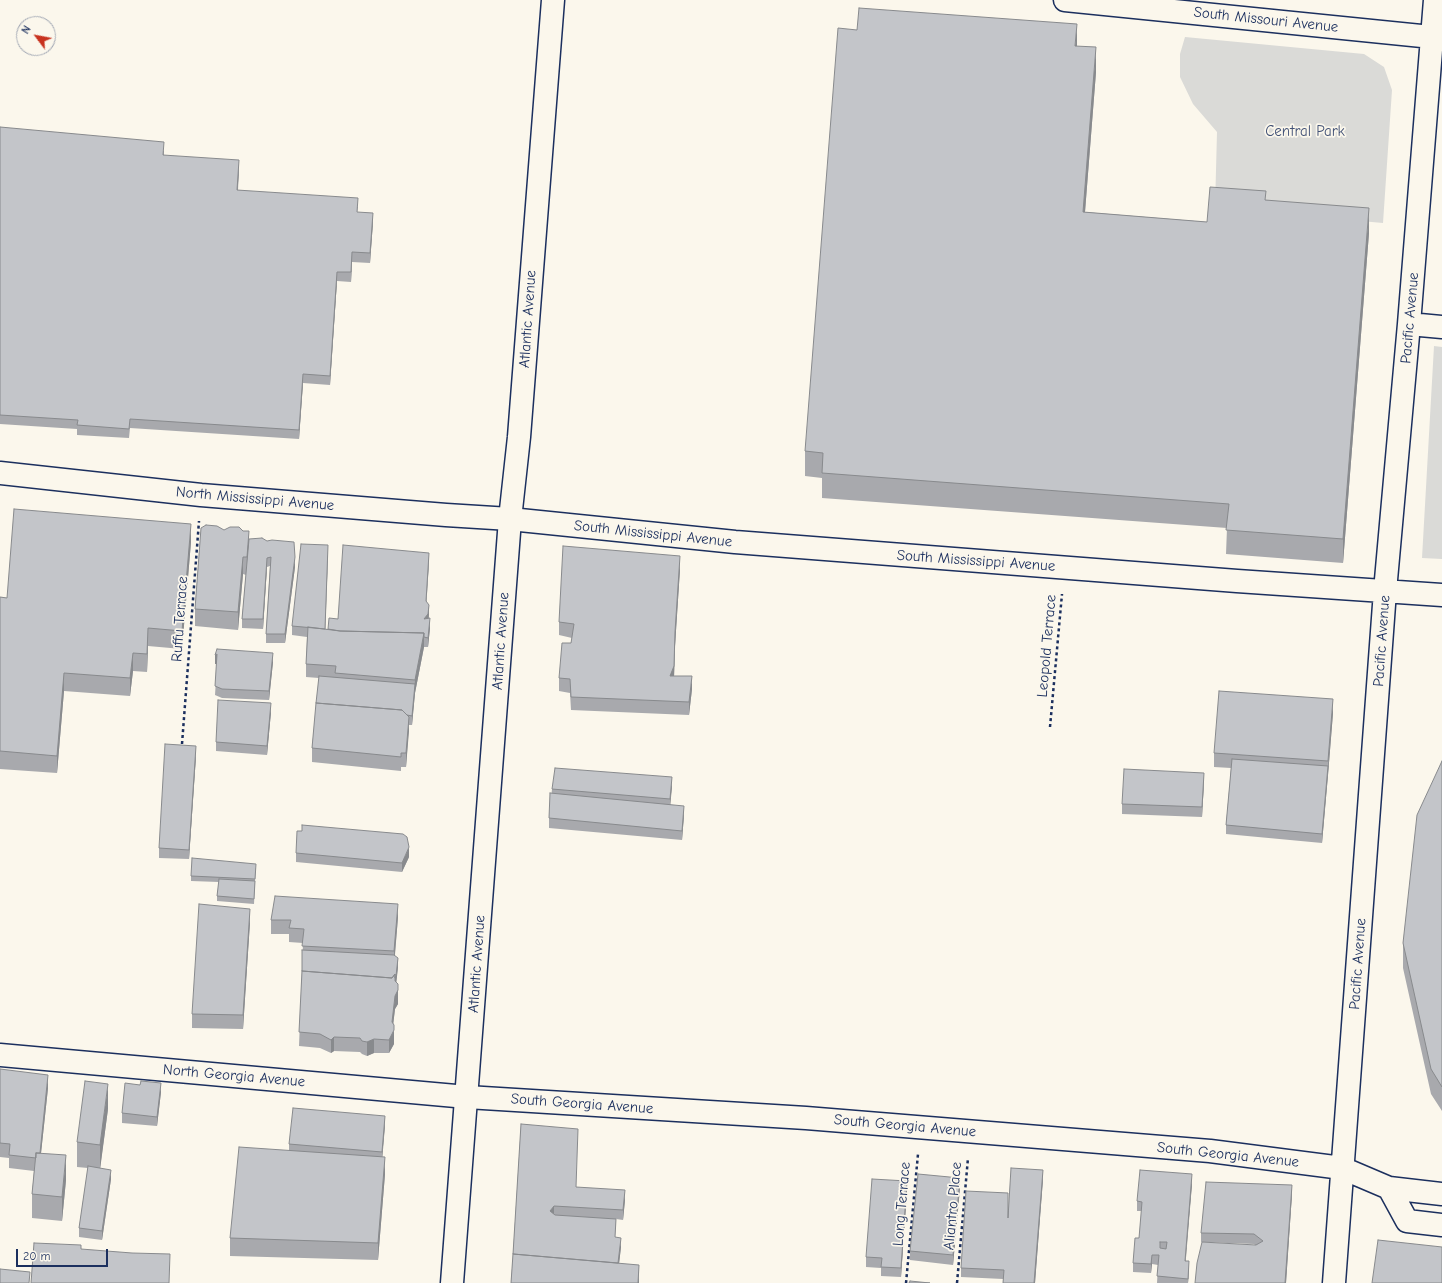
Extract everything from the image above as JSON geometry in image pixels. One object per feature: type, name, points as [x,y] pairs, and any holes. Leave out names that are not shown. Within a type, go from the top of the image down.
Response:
[{"type":"main road","name":"Atlantic Avenue","points":[[452,1283],[510,519],[520,429],[553,0]]},
{"type":"main road","name":"South Missouri Avenue","points":[[1065,0],[1437,38]]},
{"type":"main road","name":"Pacific Avenue","points":[[1334,1283],[1385,591],[1437,38],[1435,0]]},
{"type":"main road","points":[[1409,324],[1442,327]]},
{"type":"main road","name":"North Mississippi Avenue","points":[[0,473],[200,495],[510,519]]},
{"type":"main road","name":"South Mississippi Avenue","points":[[510,519],[735,542],[1442,595]]},
{"type":"main road","name":"North Georgia Avenue","points":[[0,1054],[467,1097]]},
{"type":"main road","name":"South Georgia Avenue","points":[[467,1097],[806,1118],[1210,1151],[1342,1168],[1389,1188],[1442,1194]]},
{"type":"main road","points":[[1389,1188],[1407,1221],[1442,1225]]},
{"type":"path","name":"Ruffu Terrace","points":[[182,744],[200,495]]},
{"type":"path","name":"Leopold Terrace","points":[[1050,727],[1065,567]]},
{"type":"path","name":"Long Terrace","points":[[906,1283],[920,1128]]},
{"type":"path","name":"Aliantro Place","points":[[957,1283],[970,1132]]},
{"type":"green space","name":"Central Park","points":[[1185,37],[1364,54],[1384,67],[1392,90],[1383,223],[1215,208],[1217,132],[1193,104],[1180,77],[1180,54]]},
{"type":"green space","points":[[1434,346],[1442,347],[1442,559],[1422,558]]},
{"type":"building","points":[[859,8],[1077,24],[1075,46],[1096,47],[1083,212],[1207,222],[1210,187],[1266,191],[1265,200],[1369,208],[1343,539],[1226,530],[1229,504],[822,473],[823,453],[805,451],[838,28],[857,30]]},
{"type":"building","points":[[0,127],[164,142],[163,155],[239,160],[237,190],[358,198],[357,212],[373,213],[370,253],[352,252],[351,272],[337,272],[330,376],[303,374],[299,430],[130,419],[129,429],[77,425],[78,420],[0,415]]},
{"type":"building","points":[[14,509],[191,524],[182,631],[148,628],[147,654],[133,653],[130,678],[64,673],[57,756],[0,751],[0,597],[7,598]]},
{"type":"building","points":[[206,525],[217,526],[224,530],[230,527],[239,527],[243,531],[249,531],[247,557],[243,557],[238,612],[195,609],[201,528]]},
{"type":"building","points":[[262,538],[267,541],[294,542],[295,557],[285,634],[266,634],[271,557],[267,558],[263,619],[242,619],[249,539]]},
{"type":"building","points":[[301,544],[328,545],[325,629],[292,626]]},
{"type":"building","points":[[343,545],[429,553],[426,601],[429,605],[428,614],[424,619],[430,618],[428,638],[424,637],[424,633],[340,631],[328,629],[329,618],[338,619]]},
{"type":"building","points":[[563,546],[680,556],[674,666],[670,676],[692,676],[689,702],[571,697],[570,679],[559,678],[562,643],[571,643],[574,624],[559,622]]},
{"type":"building","points":[[308,627],[340,631],[424,633],[415,680],[335,673],[336,666],[306,664]]},
{"type":"building","points":[[217,649],[273,653],[269,691],[222,689],[215,686],[217,654],[215,655]]},
{"type":"building","points":[[319,676],[415,684],[412,716],[407,715],[402,710],[316,703]]},
{"type":"building","points":[[1219,691],[1333,699],[1328,761],[1214,753]]},
{"type":"building","points":[[218,700],[271,703],[267,746],[216,742]]},
{"type":"building","points":[[316,703],[402,710],[409,717],[406,753],[401,753],[401,757],[312,748]]},
{"type":"building","points":[[165,744],[196,746],[189,850],[159,848]]},
{"type":"building","points":[[1232,759],[1328,766],[1322,834],[1226,825]]},
{"type":"building","points":[[1442,761],[1442,1087],[1431,1069],[1403,943],[1417,815]]},
{"type":"building","points":[[555,768],[672,777],[670,799],[552,789]]},
{"type":"building","points":[[1124,769],[1204,773],[1202,807],[1122,804]]},
{"type":"building","points":[[550,793],[684,806],[682,831],[549,818]]},
{"type":"building","points":[[302,825],[403,834],[407,837],[409,847],[402,863],[296,853],[297,831],[302,831]]},
{"type":"building","points":[[192,858],[256,864],[255,879],[191,876]]},
{"type":"building","points":[[219,879],[255,881],[254,899],[217,896]]},
{"type":"building","points":[[275,896],[398,904],[394,951],[302,946],[304,929],[289,928],[291,920],[271,920]]},
{"type":"building","points":[[199,904],[250,909],[243,1015],[192,1014]]},
{"type":"building","points":[[302,950],[394,955],[398,958],[396,976],[395,978],[395,974],[392,978],[302,971]]},
{"type":"building","points":[[302,971],[392,978],[395,974],[395,981],[398,984],[398,990],[395,996],[392,1022],[394,1025],[394,1030],[389,1040],[374,1039],[367,1042],[362,1041],[360,1038],[334,1037],[331,1040],[320,1034],[299,1032]]},
{"type":"building","points":[[0,1069],[48,1075],[40,1153],[36,1153],[36,1158],[9,1155],[10,1144],[0,1143]]},
{"type":"building","points":[[85,1081],[108,1084],[100,1145],[77,1142]]},
{"type":"building","points":[[141,1081],[161,1083],[157,1117],[122,1113],[125,1083],[140,1085]]},
{"type":"building","points":[[293,1108],[385,1116],[382,1152],[289,1144]]},
{"type":"building","points":[[521,1124],[578,1129],[576,1187],[625,1190],[623,1210],[554,1206],[550,1211],[555,1215],[616,1219],[615,1237],[621,1238],[618,1263],[513,1254]]},
{"type":"building","points":[[239,1147],[385,1157],[378,1243],[230,1238]]},
{"type":"building","points":[[36,1153],[66,1155],[62,1197],[32,1194]]},
{"type":"building","points":[[88,1166],[111,1170],[102,1231],[79,1228]]},
{"type":"building","points":[[1011,1168],[1043,1170],[1034,1283],[1003,1283],[1004,1270],[961,1268],[966,1191],[1008,1193],[1008,1218]]},
{"type":"building","points":[[1140,1170],[1192,1174],[1185,1261],[1189,1261],[1188,1279],[1157,1276],[1159,1255],[1152,1255],[1151,1264],[1133,1263],[1135,1238],[1139,1238],[1142,1202],[1137,1201]],"holes":[[[1160,1242],[1167,1242],[1166,1249],[1160,1248]]]},
{"type":"building","points":[[918,1174],[960,1178],[953,1255],[910,1251]]},
{"type":"building","points":[[872,1179],[907,1181],[901,1268],[881,1267],[882,1258],[866,1257]]},
{"type":"building","points":[[1206,1182],[1292,1185],[1285,1283],[1195,1283],[1197,1263],[1202,1242],[1256,1245],[1263,1241],[1254,1234],[1201,1233]]},
{"type":"building","points":[[1378,1240],[1442,1247],[1442,1283],[1372,1283]]},
{"type":"building","points":[[34,1243],[81,1245],[81,1249],[170,1254],[169,1283],[31,1283]]},
{"type":"building","points":[[513,1254],[639,1265],[638,1283],[511,1283]]},
{"type":"building","points":[[0,1269],[30,1272],[29,1283],[0,1283]]},
{"type":"building","points":[[910,1281],[930,1283],[909,1283]]}]
